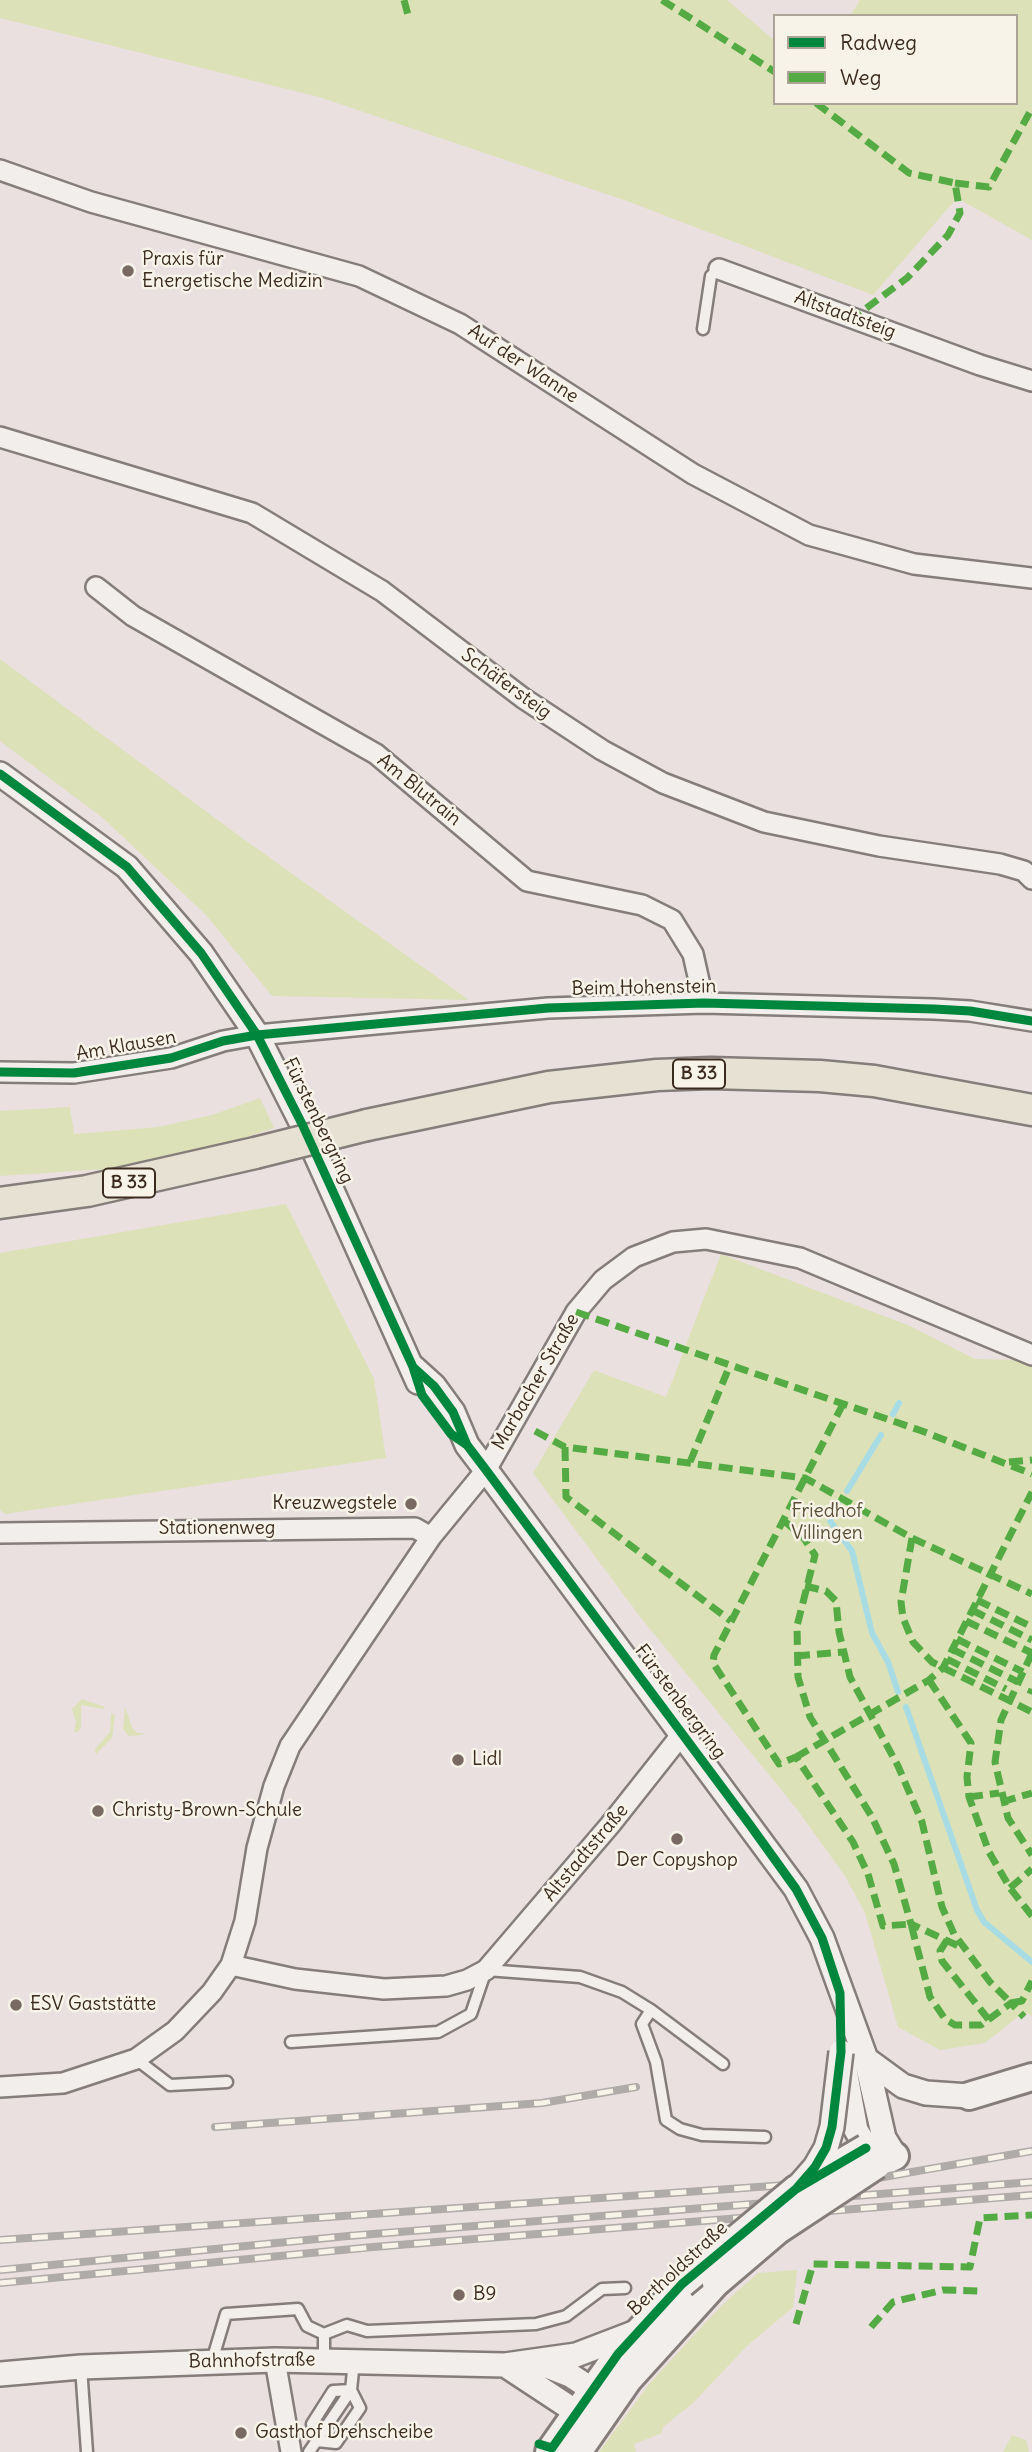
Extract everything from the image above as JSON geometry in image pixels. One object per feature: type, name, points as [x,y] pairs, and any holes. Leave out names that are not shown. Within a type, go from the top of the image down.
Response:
[{"type":"main road","name":"B 33","points":[[0,1203],[87,1191],[367,1125],[549,1087],[630,1077],[711,1073],[820,1076],[874,1081],[1032,1110]]},
{"type":"main road","points":[[970,2096],[1032,2077]]},
{"type":"main road","name":"Bertholdstraße","points":[[549,2452],[586,2418],[636,2332],[682,2284],[796,2189],[879,2157]]},
{"type":"main road","name":"Bertholdstraße","points":[[601,2396],[716,2283],[777,2231],[879,2157]]},
{"type":"main road","name":"Bertholdstraße","points":[[578,2452],[586,2418]]},
{"type":"street","name":"Auf der Wanne","points":[[0,170],[91,202],[359,276],[460,324],[693,474],[809,534],[914,564],[1032,578]]},
{"type":"street","name":"Altstadtsteig","points":[[719,269],[980,365],[1032,381]]},
{"type":"street","name":"Schäfersteig","points":[[0,437],[252,513],[382,591],[523,698],[602,750],[663,783],[764,822],[879,846],[1000,864],[1024,870],[1032,879]]},
{"type":"street","name":"Am Blutrain","points":[[96,587],[133,616],[376,754],[527,881],[642,905],[672,920],[693,954],[704,1003]]},
{"type":"street","name":"Fürstenbergring","points":[[0,774],[127,867],[201,953],[257,1035],[303,1126],[412,1367],[434,1386],[453,1412],[467,1445],[796,1889],[822,1938],[840,1993]]},
{"type":"street","name":"Beim Hohenstein","points":[[257,1035],[548,1008],[704,1003],[934,1009],[1032,1021]]},
{"type":"street","name":"Am Klausen","points":[[0,1072],[74,1073],[171,1058],[223,1041],[257,1035]]},
{"type":"street","name":"Marbacher Straße","points":[[0,2087],[63,2083],[136,2059],[175,2031],[212,1992],[231,1965],[245,1921],[257,1848],[274,1786],[290,1746],[431,1537],[486,1471],[576,1312],[603,1280],[634,1257],[673,1242],[706,1239],[800,1258],[1032,1355]]},
{"type":"street","name":"Stationenweg","points":[[0,1533],[415,1528],[431,1537]]},
{"type":"street","name":"Altstadtstraße","points":[[231,1965],[295,1979],[384,1989],[446,1986],[467,1980],[486,1970],[610,1825],[682,1734]]},
{"type":"street","points":[[796,2189],[815,2167],[826,2148],[832,2127],[841,2052],[840,1993]]},
{"type":"street","points":[[840,1993],[866,2059],[884,2138],[879,2157]]},
{"type":"street","points":[[841,2052],[856,2130],[879,2157]]},
{"type":"street","points":[[866,2059],[903,2087],[926,2093],[970,2096]]},
{"type":"street","name":"Bahnhofstraße","points":[[0,2374],[212,2361],[324,2360],[505,2365],[576,2355],[636,2332]]},
{"type":"street","points":[[275,2360],[290,2452]]},
{"type":"street","points":[[537,2361],[570,2375],[601,2396]]},
{"type":"street","points":[[505,2365],[586,2418]]},
{"type":"lane","name":"Altstadtsteig","points":[[702,329],[711,276],[719,269]]},
{"type":"lane","name":"Altstadtstraße","points":[[486,1970],[580,1977],[622,1992],[651,2010],[723,2064]]},
{"type":"lane","points":[[291,2042],[438,2032],[471,2014],[486,1970]]},
{"type":"lane","points":[[651,2010],[642,2024],[656,2062],[666,2120],[680,2129],[702,2135],[765,2137]]},
{"type":"lane","points":[[136,2059],[170,2085],[227,2082]]},
{"type":"lane","points":[[212,2361],[226,2314],[298,2309],[307,2326],[324,2334],[347,2325],[367,2332],[536,2324],[566,2316],[602,2290],[625,2288]]},
{"type":"lane","points":[[324,2334],[324,2360]]},
{"type":"lane","points":[[309,2452],[351,2390],[354,2361]]},
{"type":"lane","points":[[81,2367],[87,2452]]},
{"type":"lane","points":[[317,2441],[337,2443],[360,2408],[351,2390]]},
{"type":"green space","points":[[0,0],[727,0],[773,39],[773,105],[1018,105],[1018,14],[851,14],[860,0],[1032,0],[1032,240],[957,198],[873,295],[627,201],[319,97],[0,18]]},
{"type":"green space","points":[[0,659],[238,835],[469,1000],[272,996],[206,915],[103,818],[0,741]]},
{"type":"green space","points":[[260,1098],[274,1128],[244,1138],[106,1169],[0,1176],[0,1111],[70,1107],[74,1134],[158,1127],[212,1115]]},
{"type":"green space","points":[[286,1204],[374,1379],[386,1458],[5,1514],[0,1510],[0,1253]]},
{"type":"green space","name":"Friedhof Villingen","points":[[721,1254],[910,1326],[975,1359],[1017,1360],[1032,1367],[1032,2016],[1024,2012],[985,2043],[940,2050],[898,2027],[865,1913],[845,1876],[796,1808],[641,1618],[533,1473],[594,1370],[666,1397]]},
{"type":"green space","points":[[82,1699],[105,1707],[103,1709],[81,1705],[81,1727],[77,1733],[74,1731],[76,1722],[72,1709]]},
{"type":"green space","points":[[125,1707],[132,1727],[137,1733],[144,1733],[141,1735],[129,1736],[123,1729]]},
{"type":"green space","points":[[111,1713],[115,1715],[112,1738],[96,1754],[95,1749],[110,1732]]},
{"type":"green space","points":[[797,2270],[793,2307],[747,2346],[693,2403],[663,2427],[662,2433],[634,2444],[636,2452],[599,2452],[650,2383],[721,2306],[758,2273]]},
{"type":"green space","points":[[1012,2435],[1026,2440],[1029,2452],[1003,2452]]},
{"type":"waterway","points":[[893,1414],[899,1403]]},
{"type":"waterway","points":[[847,1491],[881,1435]]},
{"type":"waterway","points":[[838,1505],[830,1521],[852,1551],[872,1633],[888,1662],[898,1692]]},
{"type":"waterway","points":[[906,1707],[977,1910],[984,1922],[1032,1962]]},
{"type":"railway","points":[[215,2127],[542,2103],[636,2087]]},
{"type":"railway","points":[[0,2240],[872,2179],[1032,2151]]},
{"type":"railway","points":[[0,2270],[348,2236],[1032,2182]]},
{"type":"railway","points":[[0,2283],[373,2247],[1032,2195]]},
{"type":"marked path","points":[[404,0],[408,15]]},
{"type":"marked path","points":[[662,0],[773,71]]},
{"type":"marked path","points":[[819,105],[909,173],[955,183],[960,213],[948,235],[907,278],[853,318]]},
{"type":"marked path","points":[[955,183],[989,187],[1032,108]]},
{"type":"marked path","points":[[576,1312],[922,1431],[1032,1474]]},
{"type":"marked path","points":[[690,1462],[730,1365]]},
{"type":"marked path","points":[[843,1404],[714,1655],[713,1663],[779,1764],[796,1757],[853,1842],[868,1874],[883,1926],[911,1924],[930,1997],[945,2019],[955,2025],[981,2025],[1011,2003],[1024,2017]]},
{"type":"marked path","points":[[535,1431],[565,1447],[805,1478],[912,1538],[1032,1594]]},
{"type":"marked path","points":[[565,1447],[566,1497],[731,1621]]},
{"type":"marked path","points":[[1009,1462],[1032,1460]]},
{"type":"marked path","points":[[796,1757],[929,1680],[943,1668],[1032,1492]]},
{"type":"marked path","points":[[783,1520],[803,1537],[815,1555],[797,1626],[798,1677],[810,1717],[872,1817],[894,1864],[911,1924],[963,1948]]},
{"type":"marked path","points":[[912,1538],[901,1602],[903,1618],[913,1642],[932,1662],[1032,1712]]},
{"type":"marked path","points":[[805,1586],[826,1591],[836,1601],[839,1632],[850,1677],[898,1766],[922,1822],[942,1907],[954,1934],[990,1982],[1011,2003],[1022,2001],[1032,1981]]},
{"type":"marked path","points":[[977,1600],[1032,1627]]},
{"type":"marked path","points":[[972,1610],[1032,1640]]},
{"type":"marked path","points":[[966,1621],[1032,1653]]},
{"type":"marked path","points":[[957,1639],[1023,1672]]},
{"type":"marked path","points":[[952,1649],[1018,1682]]},
{"type":"marked path","points":[[796,1656],[843,1652]]},
{"type":"marked path","points":[[1032,1653],[1001,1720],[995,1762],[1008,1818],[1032,1855]]},
{"type":"marked path","points":[[947,1659],[1006,1689]]},
{"type":"marked path","points":[[929,1680],[971,1743],[967,1777],[969,1797],[989,1852],[1010,1888],[1032,1916]]},
{"type":"marked path","points":[[1030,1694],[1032,1689]]},
{"type":"marked path","points":[[969,1797],[999,1793]]},
{"type":"marked path","points":[[1002,1802],[1032,1793]]},
{"type":"marked path","points":[[1010,1888],[1032,1869]]},
{"type":"marked path","points":[[947,1940],[940,1951],[942,1961],[989,2020]]},
{"type":"marked path","points":[[796,2324],[813,2264],[970,2267],[980,2218],[1032,2215]]},
{"type":"marked path","points":[[871,2327],[893,2302],[943,2290],[979,2291]]},
{"type":"cycle path","points":[[0,774],[127,867],[201,953],[257,1035],[303,1126],[413,1367],[422,1395],[451,1434],[467,1445]]},
{"type":"cycle path","points":[[0,1072],[74,1073],[171,1058],[223,1041],[257,1035],[548,1008],[704,1003],[934,1009],[970,1011],[1032,1021]]},
{"type":"cycle path","points":[[413,1367],[434,1386],[453,1412],[467,1445],[796,1889],[822,1938],[840,1993],[841,2052],[832,2127],[826,2148],[815,2167],[796,2189]]},
{"type":"cycle path","points":[[539,2444],[552,2448],[618,2354],[682,2284],[796,2189],[866,2148]]},
{"type":"place","name":"Praxis für Energetische Medizin","points":[[128,271]]},
{"type":"place","name":"Kreuzwegstele","points":[[411,1504]]},
{"type":"place","name":"Lidl","points":[[458,1760]]},
{"type":"place","name":"Christy-Brown-Schule","points":[[98,1811]]},
{"type":"place","name":"Der Copyshop","points":[[677,1839]]},
{"type":"place","name":"ESV Gaststätte","points":[[16,2005]]},
{"type":"place","name":"B9","points":[[459,2295]]},
{"type":"place","name":"Gasthof Drehscheibe","points":[[241,2433]]}]
